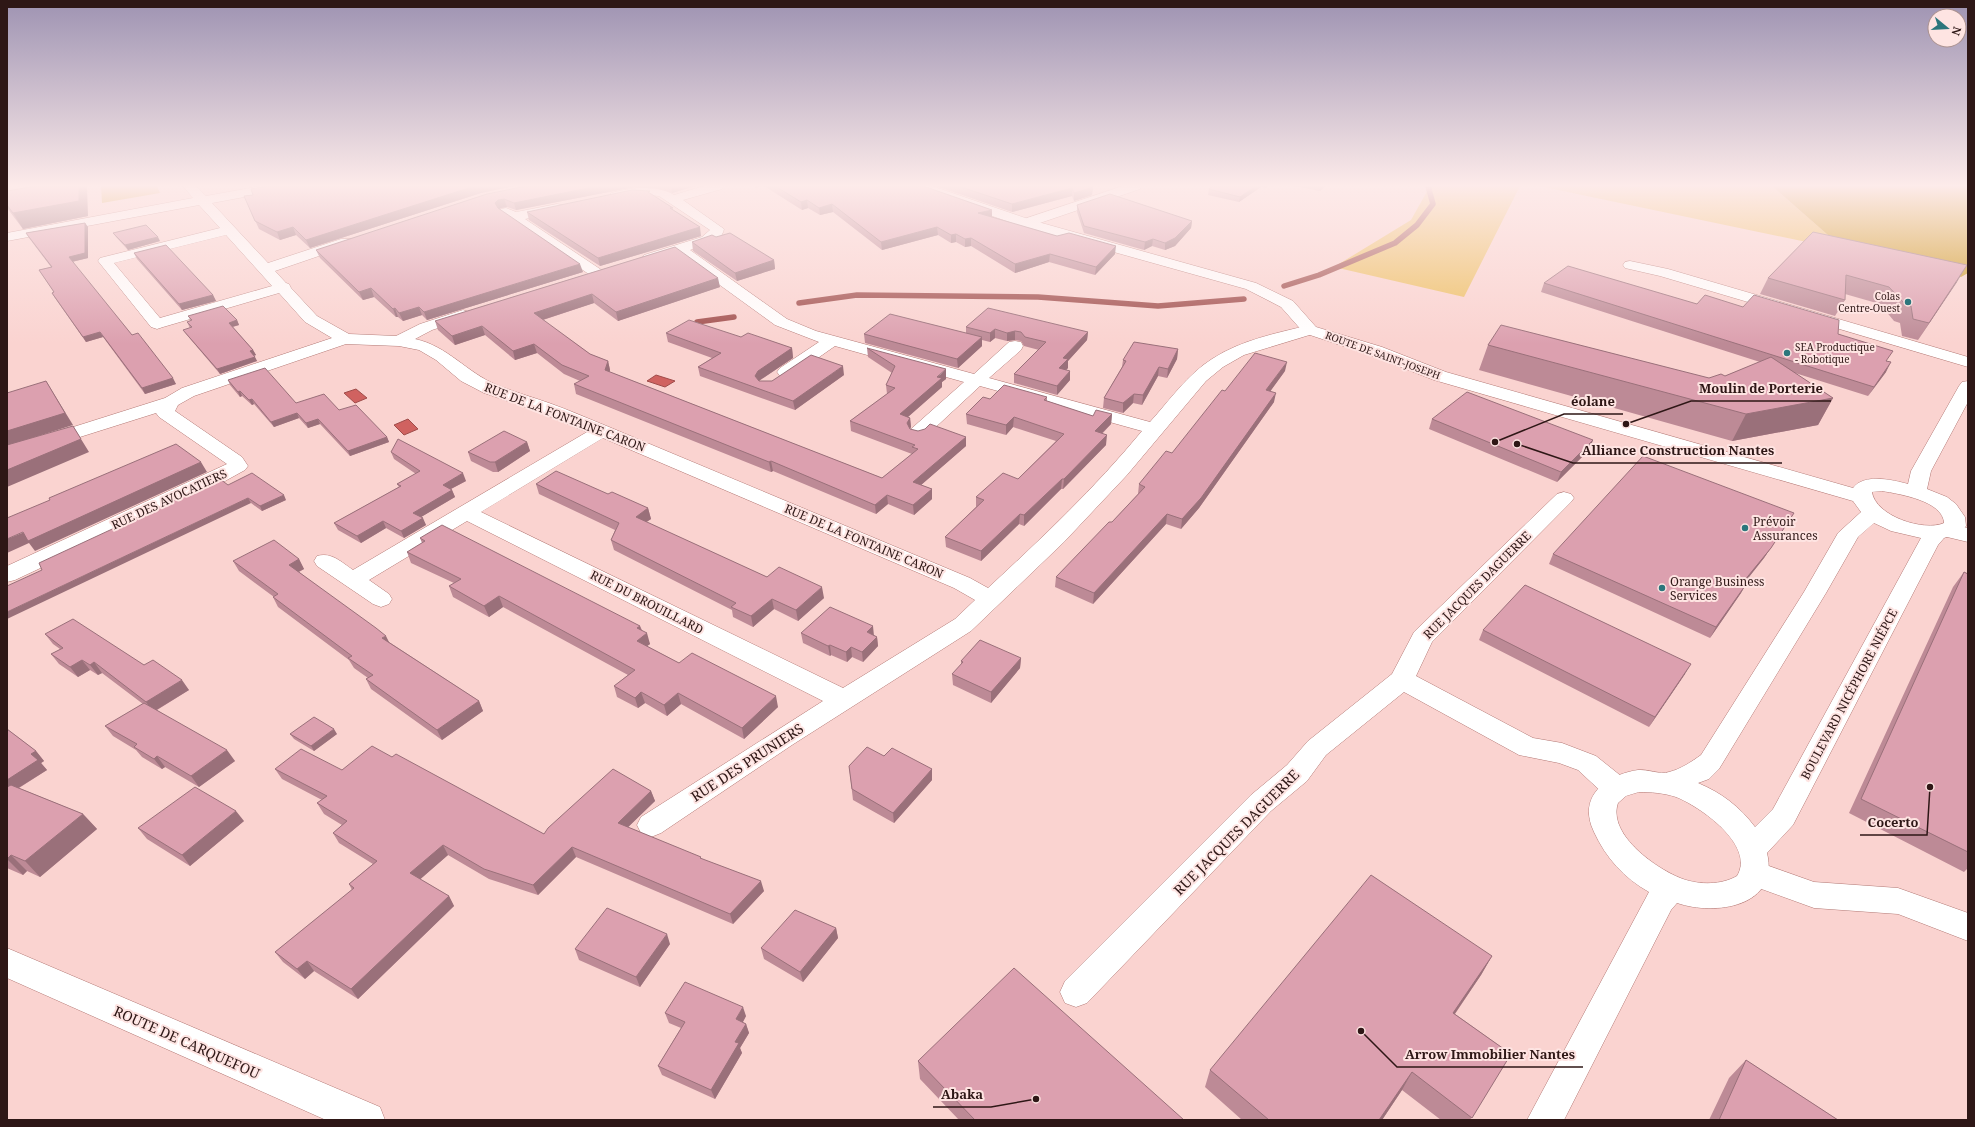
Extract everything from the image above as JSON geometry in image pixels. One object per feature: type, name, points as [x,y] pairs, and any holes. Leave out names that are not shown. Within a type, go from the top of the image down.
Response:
[{"type":"street","points":[[196,239],[105,262],[157,324],[284,287]]},
{"type":"street","name":"RUE DE LA FONTAINE CARON","points":[[238,239],[265,270],[284,287],[310,319],[345,339],[399,341],[424,346],[433,350],[466,377],[490,389],[543,406],[962,583],[990,599]]},
{"type":"street","points":[[265,270],[356,239]]},
{"type":"street","points":[[545,239],[598,274]]},
{"type":"street","points":[[635,262],[709,239]]},
{"type":"street","name":"ROUTE DE SAINT-JOSEPH","points":[[1082,239],[1251,286],[1274,296],[1287,304],[1310,330],[1376,352],[1440,376],[1814,482],[1866,505],[1897,525],[1915,531],[1955,526]]},
{"type":"street","points":[[679,249],[781,322],[810,334],[1154,429]]},
{"type":"street","points":[[1630,265],[1663,272],[1968,362]]},
{"type":"street","points":[[576,280],[613,269]]},
{"type":"street","points":[[399,341],[426,327],[480,310]]},
{"type":"street","points":[[844,700],[963,625],[1056,537],[1120,471],[1154,429],[1200,377],[1217,363],[1238,351],[1310,330]]},
{"type":"street","points":[[7,454],[170,402],[188,392],[345,339]]},
{"type":"street","points":[[774,380],[833,340]]},
{"type":"street","points":[[918,433],[976,379],[1015,346]]},
{"type":"street","points":[[1916,491],[1921,471],[1968,386]]},
{"type":"street","name":"RUE DES AVOCATIERS","points":[[7,575],[218,477],[238,466],[235,461],[165,412],[170,402]]},
{"type":"street","points":[[354,579],[467,513],[602,431]]},
{"type":"street","points":[[1669,784],[1699,771],[1710,762],[1815,594],[1866,505],[1862,490],[1869,486],[1882,485],[1898,486],[1916,491],[1937,501],[1955,526]]},
{"type":"street","name":"RUE JACQUES DAGUERRE","points":[[1076,992],[1261,804],[1297,773],[1317,748],[1402,680],[1422,638],[1564,498]]},
{"type":"street","name":"RUE DU BROUILLARD","points":[[467,513],[844,700]]},
{"type":"street","name":"BOULEVARD NICÉPHORE NIÉPCE","points":[[1754,861],[1783,817],[1928,543],[1955,526]]},
{"type":"street","points":[[325,561],[354,579],[381,599]]},
{"type":"street","points":[[1402,680],[1528,748],[1562,754],[1587,762],[1616,788]]},
{"type":"street","name":"RUE DES PRUNIERS","points":[[651,825],[844,700]]},
{"type":"street","points":[[1639,781],[1669,784],[1689,790],[1708,800],[1726,812],[1742,830],[1754,861],[1747,886],[1734,893],[1722,896],[1694,895],[1672,888],[1638,868],[1624,856],[1613,843],[1606,830],[1603,820],[1603,810],[1605,802],[1616,788],[1639,781]]},
{"type":"street","points":[[1754,861],[1814,895],[1898,901],[1968,927]]},
{"type":"street","points":[[1545,1120],[1660,901],[1672,888]]},
{"type":"street","name":"ROUTE DE CARQUEFOU","points":[[7,963],[367,1120]]},
{"type":"shaded area","points":[[1381,239],[1493,239],[1464,297],[1334,267]]},
{"type":"shaded area","points":[[1790,239],[1832,239],[1845,250]]},
{"type":"shaded area","points":[[1832,239],[1968,239],[1968,273],[1961,277],[1845,250]]},
{"type":"shaded area","points":[[656,375],[675,381],[665,387],[647,381]]},
{"type":"shaded area","points":[[356,389],[367,398],[355,403],[344,393]]},
{"type":"shaded area","points":[[408,419],[418,429],[404,435],[394,425]]},
{"type":"building","points":[[30,239],[85,239],[85,253],[69,257],[132,335],[138,333],[173,378],[142,388],[100,332],[83,337],[52,293],[54,292],[39,270],[52,267]]},
{"type":"building","points":[[119,239],[151,239],[125,245]]},
{"type":"building","points":[[351,239],[543,239],[580,264],[424,312],[419,307],[399,313],[371,288],[359,292],[316,250]]},
{"type":"building","points":[[568,239],[662,239],[598,258]]},
{"type":"building","points":[[702,239],[739,239],[774,260],[735,273],[692,242]]},
{"type":"building","points":[[877,239],[894,239],[881,242]]},
{"type":"building","points":[[972,239],[1089,239],[1116,246],[1096,267],[1050,254],[1015,264]]},
{"type":"building","points":[[1132,239],[1174,239],[1165,243],[1153,239],[1145,242]]},
{"type":"building","points":[[1807,239],[1844,239],[1967,265],[1929,323],[1913,319],[1911,306],[1905,304],[1889,287],[1846,275],[1845,300],[1768,278]]},
{"type":"building","points":[[166,245],[213,295],[179,304],[134,253]]},
{"type":"building","points":[[675,247],[718,278],[616,312],[592,294],[534,313],[590,354],[608,361],[605,370],[882,478],[918,449],[912,447],[915,445],[850,421],[895,388],[886,385],[895,366],[867,348],[946,369],[937,377],[942,378],[900,414],[910,418],[907,423],[910,429],[918,431],[925,429],[930,424],[966,437],[913,482],[932,489],[913,505],[887,495],[875,505],[771,461],[769,462],[574,384],[589,376],[562,365],[534,344],[513,351],[482,326],[452,336],[435,321]]},
{"type":"building","points":[[1568,266],[1697,304],[1705,295],[1743,307],[1754,295],[1839,320],[1838,334],[1893,351],[1886,361],[1891,362],[1874,387],[1544,283]]},
{"type":"building","points":[[223,306],[237,320],[229,323],[253,350],[250,351],[255,357],[217,369],[183,330],[192,327],[187,322],[192,320],[188,316]]},
{"type":"building","points":[[988,308],[1088,332],[1063,358],[1068,359],[1059,368],[1070,371],[1057,386],[1014,374],[1046,342],[1025,337],[1021,332],[1015,331],[1007,333],[995,329],[990,333],[966,327]]},
{"type":"building","points":[[890,314],[982,337],[957,359],[864,334]]},
{"type":"building","points":[[689,320],[741,337],[748,333],[792,348],[758,371],[755,376],[759,381],[772,381],[811,355],[843,366],[793,401],[698,367],[721,353],[666,333]]},
{"type":"building","points":[[1501,325],[1709,378],[1721,374],[1725,376],[1771,357],[1833,398],[1746,414],[1488,345]]},
{"type":"building","points":[[1134,342],[1178,349],[1168,369],[1159,367],[1143,395],[1134,394],[1123,403],[1104,398],[1126,361],[1123,360]]},
{"type":"building","points":[[1255,353],[1287,362],[1266,390],[1276,393],[1201,498],[1182,519],[1167,514],[1094,593],[1056,577],[1145,487],[1139,484],[1166,451],[1172,453],[1222,390],[1225,391]]},
{"type":"building","points":[[265,368],[296,403],[324,394],[339,410],[356,405],[387,437],[348,451],[318,419],[306,423],[297,413],[271,422],[252,399],[249,400],[240,391],[238,392],[228,380]]},
{"type":"building","points":[[46,381],[65,413],[7,431],[7,393]]},
{"type":"building","points":[[1004,385],[1047,397],[1044,400],[1093,416],[1096,410],[1112,414],[1095,431],[1107,435],[1064,479],[1062,479],[1024,515],[1020,514],[981,551],[945,537],[984,500],[976,497],[1003,473],[1018,479],[1064,434],[1014,417],[1006,425],[966,414],[983,397],[990,399]]},
{"type":"building","points":[[1467,392],[1593,440],[1561,472],[1432,419]]},
{"type":"building","points":[[73,426],[81,439],[7,470],[7,445]]},
{"type":"building","points":[[504,431],[527,442],[495,462],[490,462],[468,452]]},
{"type":"building","points":[[398,439],[463,473],[443,485],[452,490],[413,513],[423,518],[401,531],[383,521],[357,536],[334,523],[401,486],[397,484],[420,471],[391,452]]},
{"type":"building","points":[[176,444],[201,462],[28,541],[23,532],[7,539],[7,518],[50,500],[49,498]]},
{"type":"building","points":[[1643,456],[1794,513],[1771,548],[1744,581],[1747,583],[1716,627],[1553,554]]},
{"type":"building","points":[[556,471],[608,494],[612,492],[648,508],[636,517],[767,577],[779,567],[822,587],[796,610],[772,599],[751,616],[731,607],[736,603],[611,540],[619,523],[536,484]]},
{"type":"building","points":[[252,473],[284,495],[260,506],[248,498],[7,612],[7,586],[42,570],[39,563],[220,479],[228,485]]},
{"type":"building","points":[[442,525],[640,626],[637,628],[647,633],[637,641],[679,663],[692,653],[776,696],[742,728],[678,693],[664,705],[641,692],[635,698],[614,686],[635,670],[499,596],[484,606],[449,586],[461,579],[407,552],[425,541],[420,538]]},
{"type":"building","points":[[274,540],[299,559],[289,565],[386,636],[382,638],[479,701],[437,730],[366,679],[373,675],[348,658],[352,656],[273,597],[278,594],[233,561]]},
{"type":"building","points":[[1964,572],[1968,574],[1968,852],[1861,799]]},
{"type":"building","points":[[1525,585],[1691,664],[1655,717],[1483,630]]},
{"type":"building","points":[[830,607],[873,626],[867,632],[877,637],[862,652],[851,647],[846,652],[830,645],[828,646],[801,633]]},
{"type":"building","points":[[73,619],[144,665],[153,660],[182,680],[146,702],[94,662],[90,665],[82,660],[70,667],[51,654],[63,648],[45,634]]},
{"type":"building","points":[[980,640],[1021,658],[991,692],[952,674],[963,662],[961,661]]},
{"type":"building","points":[[144,703],[227,750],[191,776],[157,756],[154,759],[134,747],[137,744],[105,726]]},
{"type":"building","points":[[314,717],[334,729],[311,746],[290,734]]},
{"type":"building","points":[[7,729],[36,751],[31,754],[38,760],[7,780]]},
{"type":"building","points":[[372,746],[392,757],[396,754],[544,834],[548,828],[613,769],[651,791],[618,823],[701,857],[700,858],[761,881],[730,914],[572,847],[533,885],[484,869],[443,845],[410,873],[449,896],[351,989],[307,961],[297,969],[275,952],[354,888],[349,884],[377,861],[333,833],[347,821],[317,803],[327,796],[275,769],[301,749],[342,770]]},
{"type":"building","points":[[867,747],[884,756],[892,748],[932,769],[893,813],[852,789],[849,766]]},
{"type":"building","points":[[11,785],[83,814],[25,861],[11,855],[7,859],[7,787]]},
{"type":"building","points":[[195,787],[236,811],[182,855],[138,828]]},
{"type":"building","points":[[1371,875],[1492,956],[1453,1013],[1511,1054],[1472,1118],[1412,1072],[1379,1120],[1269,1120],[1210,1070]]},
{"type":"building","points":[[607,908],[667,934],[636,977],[575,949]]},
{"type":"building","points":[[795,910],[836,928],[800,972],[761,948]]},
{"type":"building","points":[[1014,968],[1184,1120],[975,1120],[918,1061]]},
{"type":"building","points":[[685,982],[743,1007],[736,1019],[746,1024],[735,1042],[739,1043],[711,1090],[658,1066],[685,1022],[665,1013]]},
{"type":"building","points":[[1746,1060],[1838,1120],[1719,1120]]},
{"type":"waterway","points":[[1284,286],[1319,275],[1395,243],[1400,239]]},
{"type":"waterway","points":[[799,303],[857,295],[1038,297],[1158,306],[1244,299]]},
{"type":"waterway","points":[[697,322],[734,317]]},
{"type":"place","name":"Colas Centre-Ouest","points":[[1908,302]]},
{"type":"place","name":"SEA Productique - Robotique","points":[[1787,353]]},
{"type":"place","name":"Moulin de Porterie","points":[[1626,424]]},
{"type":"place","name":"éolane","points":[[1495,442]]},
{"type":"place","name":"Alliance Construction Nantes","points":[[1517,444]]},
{"type":"place","name":"Prévoir Assurances","points":[[1745,528]]},
{"type":"place","name":"Orange Business Services","points":[[1662,588]]},
{"type":"place","name":"Cocerto","points":[[1930,787]]},
{"type":"place","name":"Arrow Immobilier Nantes","points":[[1361,1031]]},
{"type":"place","name":"Abaka","points":[[1036,1099]]}]
